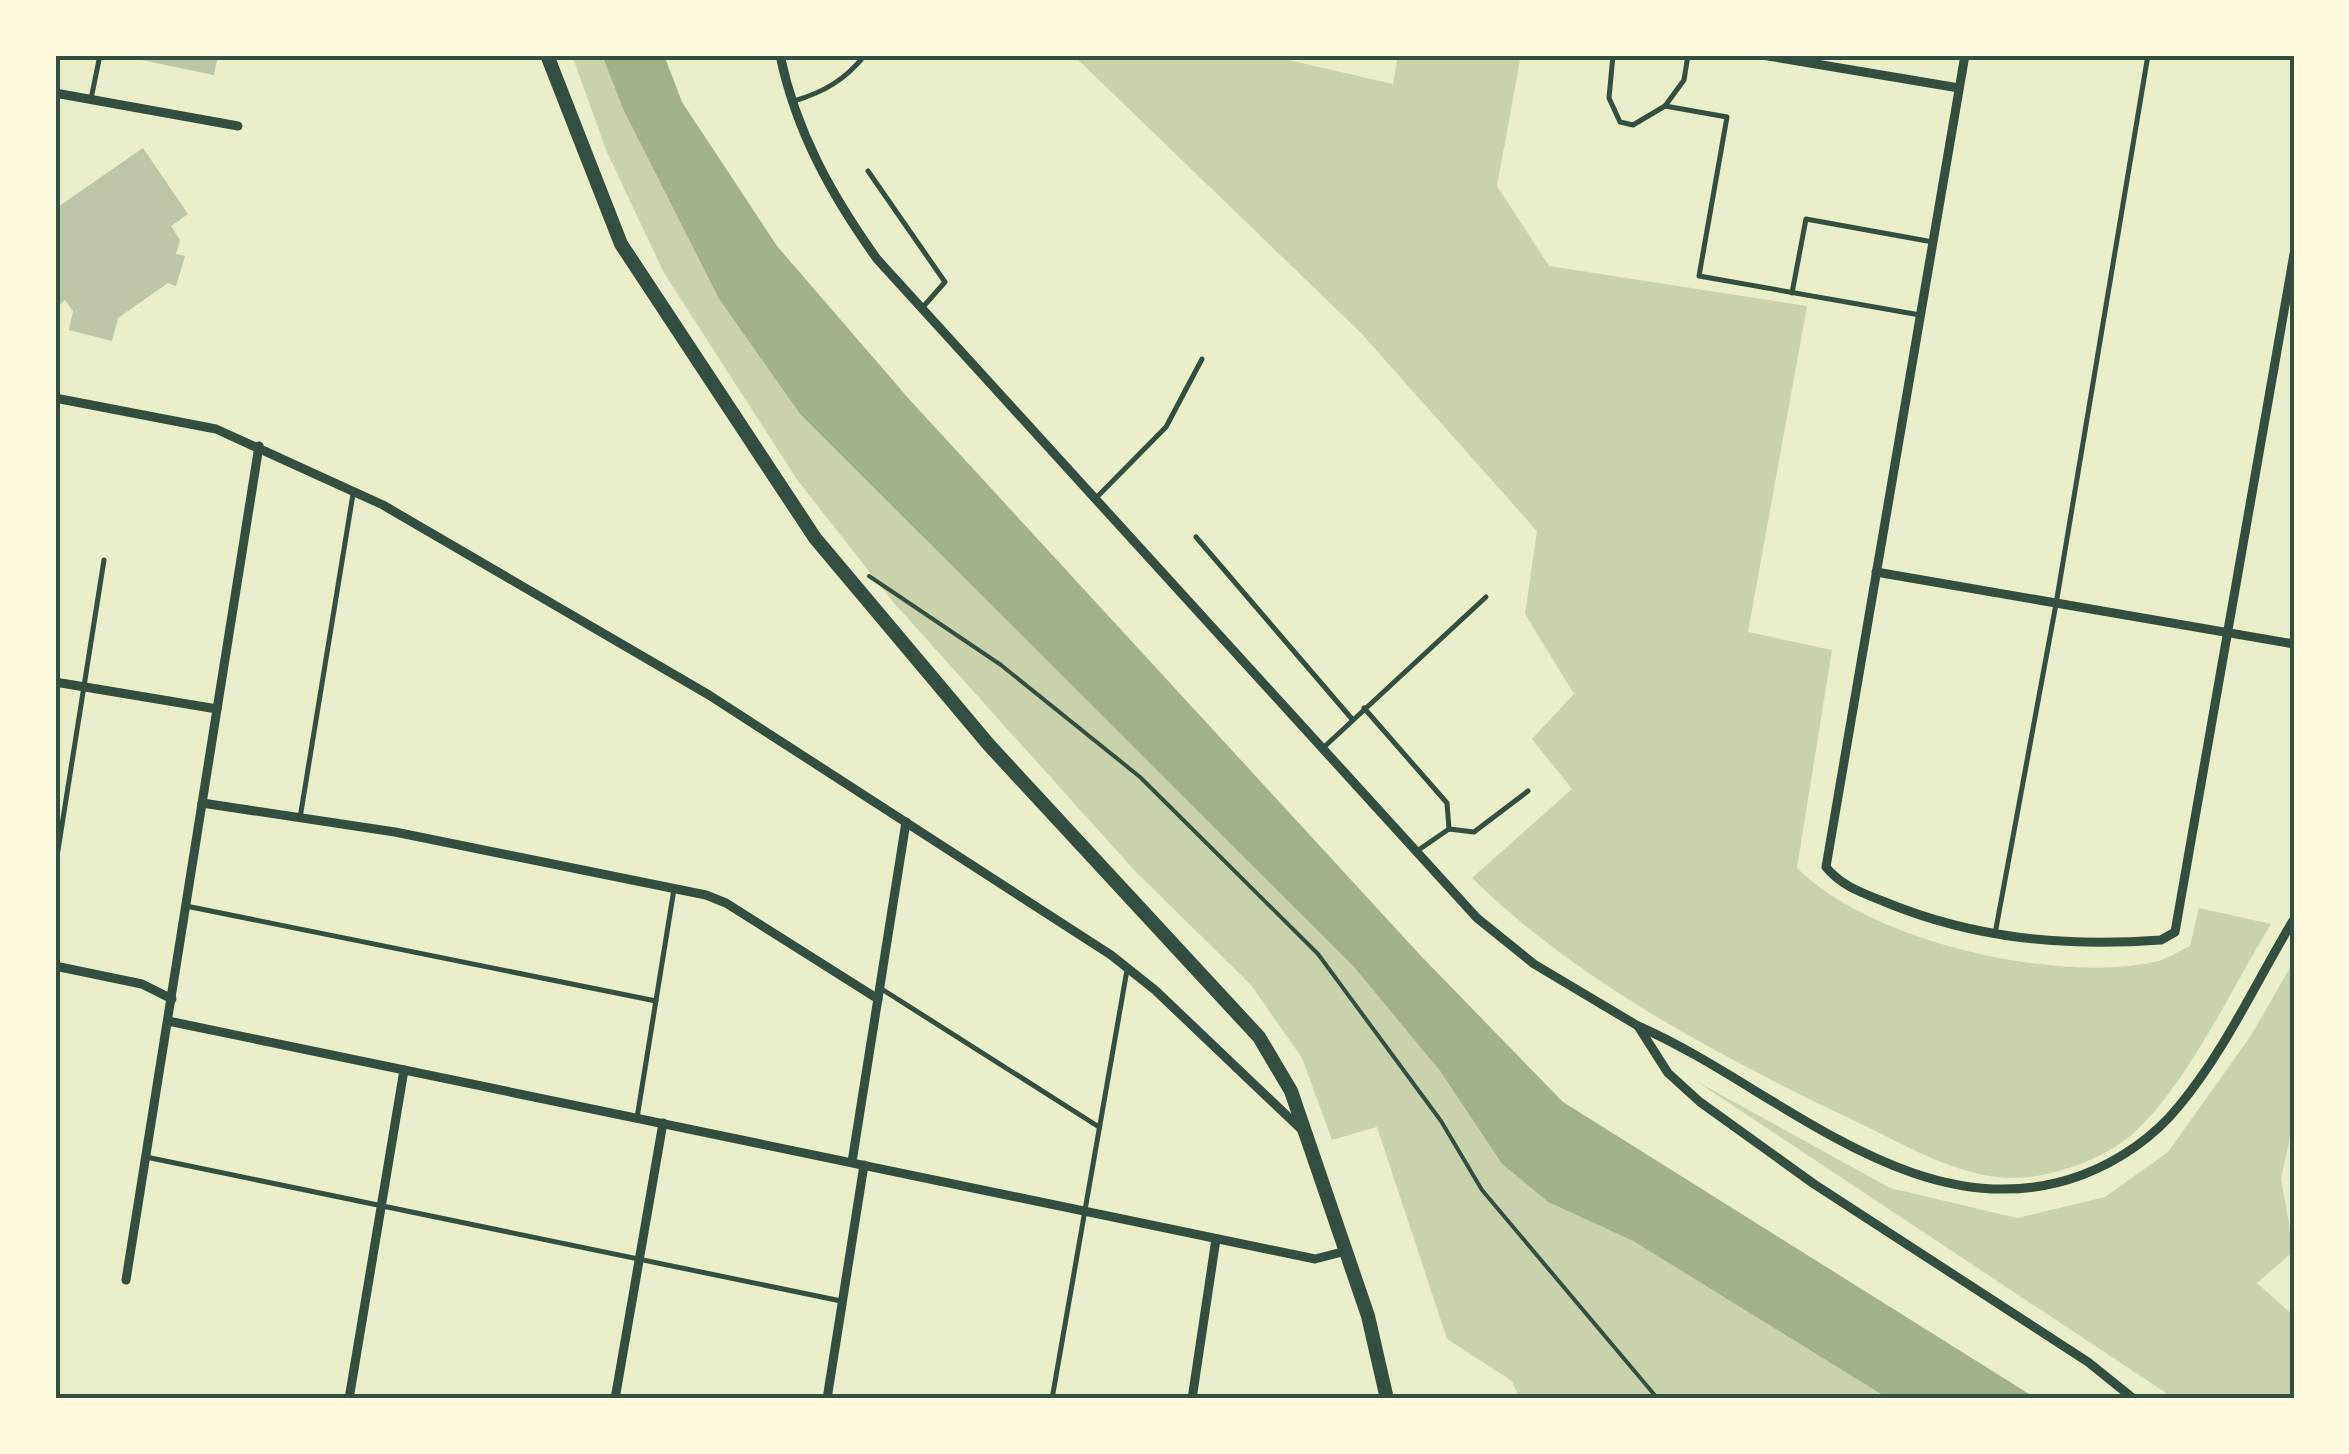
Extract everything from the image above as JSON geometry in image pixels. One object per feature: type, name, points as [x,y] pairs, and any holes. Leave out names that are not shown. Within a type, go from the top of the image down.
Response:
[{"type":"main road","points":[[547,55],[621,244],[815,538],[990,745],[1259,1037],[1291,1091],[1368,1316],[1387,1399]]},
{"type":"street","points":[[780,55],[792,102],[825,180],[844,212],[921,310],[1416,852],[1510,947],[1594,1004],[1914,1174],[1958,1187],[2027,1190],[2098,1169],[2152,1134],[2178,1108],[2294,919]]},
{"type":"street","points":[[1762,55],[1959,88]]},
{"type":"street","points":[[1965,55],[1826,867],[1852,888],[1903,910],[2044,943],[2161,940],[2173,934],[2179,924],[2294,254]]},
{"type":"street","points":[[55,92],[238,126]]},
{"type":"street","points":[[55,398],[182,421],[258,446],[474,554],[709,695],[1127,968],[1305,1133]]},
{"type":"street","points":[[126,1280],[258,446]]},
{"type":"street","points":[[1876,572],[2294,644]]},
{"type":"street","points":[[55,682],[217,709]]},
{"type":"street","points":[[202,803],[395,832],[726,903],[879,994]]},
{"type":"street","points":[[852,1162],[906,822]]},
{"type":"street","points":[[55,966],[142,984],[172,999]]},
{"type":"street","points":[[168,1021],[1315,1259],[1346,1251]]},
{"type":"street","points":[[1638,1026],[1668,1072],[1700,1102],[1814,1184],[2088,1362],[2134,1399]]},
{"type":"street","points":[[349,1399],[404,1070]]},
{"type":"street","points":[[615,1399],[662,1123]]},
{"type":"street","points":[[827,1399],[864,1165]]},
{"type":"street","points":[[1192,1399],[1216,1239]]},
{"type":"lane","points":[[91,99],[100,55]]},
{"type":"lane","points":[[792,102],[825,91],[851,73],[865,55]]},
{"type":"lane","points":[[1612,55],[1610,98],[1620,122],[1633,125],[1665,106],[1684,80],[1688,55]]},
{"type":"lane","points":[[1995,934],[2056,604],[2148,55]]},
{"type":"lane","points":[[1665,106],[1728,117],[1699,276],[1920,315]]},
{"type":"lane","points":[[868,172],[946,282],[921,310]]},
{"type":"lane","points":[[1792,292],[1806,219],[1933,242]]},
{"type":"lane","points":[[1096,498],[1166,427],[1202,359]]},
{"type":"lane","points":[[300,818],[353,491]]},
{"type":"lane","points":[[1196,537],[1352,719]]},
{"type":"lane","points":[[55,869],[104,560]]},
{"type":"lane","points":[[1322,748],[1486,597]]},
{"type":"lane","points":[[1364,708],[1448,803],[1449,829]]},
{"type":"lane","points":[[1416,852],[1449,829],[1474,832],[1528,791]]},
{"type":"lane","points":[[637,1118],[674,889]]},
{"type":"lane","points":[[186,906],[656,1001]]},
{"type":"lane","points":[[1052,1399],[1127,968]]},
{"type":"lane","points":[[879,994],[1100,1127]]},
{"type":"lane","points":[[146,1157],[841,1301]]},
{"type":"path","points":[[857,567],[1001,665],[1140,777],[1318,954],[1441,1121],[1482,1190],[1658,1399]]},
{"type":"shaded area","points":[[572,55],[602,55],[623,109],[719,299],[800,414],[1354,967],[1440,1071],[1502,1164],[1548,1202],[1633,1241],[1889,1399],[1520,1399],[1512,1381],[1447,1339],[1377,1127],[1332,1140],[1302,1058],[1251,985],[1135,871],[894,603],[798,481],[664,273],[606,150]]},
{"type":"shaded area","points":[[602,55],[664,55],[682,102],[777,246],[909,399],[1421,956],[1563,1102],[2037,1399],[1889,1399],[1633,1241],[1548,1202],[1502,1164],[1440,1071],[1354,967],[800,414],[719,299],[623,109]]},
{"type":"shaded area","points":[[1073,55],[1267,55],[1393,84],[1398,55],[1521,55],[1497,186],[1549,266],[1807,306],[1748,632],[1832,650],[1797,868],[1829,894],[1916,936],[1966,951],[2067,967],[2114,967],[2168,957],[2190,946],[2199,908],[2271,924],[2188,1066],[2129,1137],[2088,1161],[2024,1178],[1990,1176],[1951,1166],[1758,1073],[1656,1016],[1560,952],[1472,878],[1572,789],[1532,739],[1574,694],[1525,614],[1537,531],[1361,333]]},
{"type":"shaded area","points":[[2294,961],[2294,1119],[2281,1179],[2294,1251],[2257,1283],[2294,1316],[2294,1399],[2175,1399],[1696,1081],[1890,1188],[2017,1218],[2105,1197],[2168,1152],[2250,1037]]},
{"type":"building","points":[[138,55],[218,55],[214,75],[137,59]]},
{"type":"building","points":[[143,148],[188,214],[171,226],[180,240],[176,254],[185,256],[176,286],[168,283],[118,318],[112,341],[69,330],[73,311],[65,300],[55,309],[55,209]]}]
